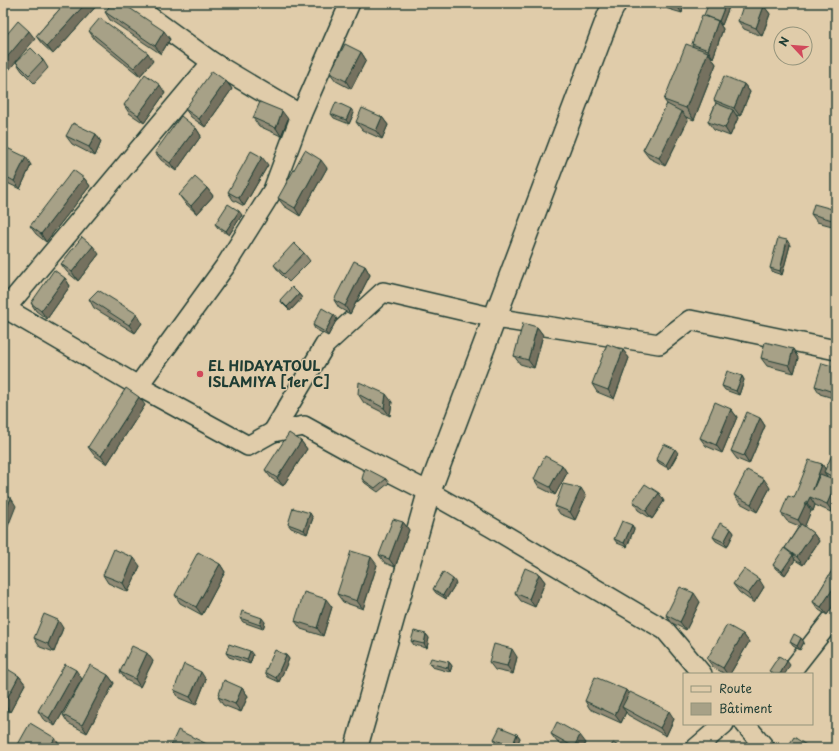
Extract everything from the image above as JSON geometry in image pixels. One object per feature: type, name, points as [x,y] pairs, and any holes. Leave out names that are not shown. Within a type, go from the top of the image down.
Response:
[{"type":"street","points":[[138,386],[226,266],[273,190],[301,115],[350,3]]},
{"type":"street","points":[[356,748],[429,492],[615,3]]},
{"type":"street","points":[[142,7],[212,62],[301,115]]},
{"type":"street","points":[[212,62],[4,307],[138,386],[248,446],[273,432],[304,426],[429,492],[665,630],[701,673]]},
{"type":"street","points":[[273,432],[325,345],[383,292],[495,318],[659,344],[690,320],[836,350]]},
{"type":"street","points":[[790,673],[836,614]]},
{"type":"street","points":[[696,748],[723,725]]},
{"type":"street","points":[[748,725],[766,748]]},
{"type":"building","points":[[65,3],[86,3],[47,46],[36,36]]},
{"type":"building","points":[[112,3],[122,3],[164,31],[155,46],[105,12]]},
{"type":"building","points":[[709,3],[726,3],[719,21],[704,15]]},
{"type":"building","points":[[744,3],[756,3],[764,6],[756,28],[738,21]]},
{"type":"building","points":[[702,15],[718,21],[708,50],[692,44]]},
{"type":"building","points":[[100,18],[148,53],[134,68],[89,31]]},
{"type":"building","points":[[18,21],[29,31],[3,62],[3,39]]},
{"type":"building","points":[[345,44],[361,52],[346,81],[330,73]]},
{"type":"building","points":[[686,44],[708,52],[686,108],[664,100]]},
{"type":"building","points":[[31,48],[43,60],[29,75],[16,62]]},
{"type":"building","points":[[212,71],[226,81],[199,119],[185,109]]},
{"type":"building","points":[[145,74],[160,85],[138,115],[124,105]]},
{"type":"building","points":[[724,76],[744,84],[734,108],[714,100]]},
{"type":"building","points":[[260,102],[282,111],[276,128],[253,118]]},
{"type":"building","points":[[336,102],[351,109],[346,120],[331,114]]},
{"type":"building","points":[[716,103],[733,110],[725,128],[708,122]]},
{"type":"building","points":[[667,104],[682,112],[659,158],[643,150]]},
{"type":"building","points":[[362,108],[382,117],[376,131],[356,122]]},
{"type":"building","points":[[181,116],[196,128],[170,163],[155,152]]},
{"type":"building","points":[[73,123],[96,134],[89,147],[66,136]]},
{"type":"building","points":[[7,148],[26,157],[14,181],[3,175],[3,156]]},
{"type":"building","points":[[305,150],[321,160],[295,208],[278,198]]},
{"type":"building","points":[[251,151],[262,157],[239,198],[228,192]]},
{"type":"building","points":[[73,170],[84,178],[41,234],[30,226]]},
{"type":"building","points":[[195,177],[207,188],[191,206],[179,195]]},
{"type":"building","points":[[228,204],[239,211],[226,231],[215,224]]},
{"type":"building","points":[[814,204],[836,210],[836,221],[811,214]]},
{"type":"building","points":[[82,237],[93,246],[72,272],[61,264]]},
{"type":"building","points":[[778,238],[787,240],[780,271],[770,268]]},
{"type":"building","points":[[294,243],[304,253],[284,274],[274,265]]},
{"type":"building","points":[[354,261],[365,266],[345,306],[334,300]]},
{"type":"building","points":[[54,270],[65,278],[41,311],[31,303]]},
{"type":"building","points":[[292,287],[299,294],[287,307],[280,300]]},
{"type":"building","points":[[98,290],[137,314],[129,325],[89,299]]},
{"type":"building","points":[[322,308],[334,315],[325,332],[313,325]]},
{"type":"building","points":[[523,323],[537,327],[528,360],[514,356]]},
{"type":"building","points":[[765,342],[793,349],[789,365],[761,358]]},
{"type":"building","points":[[607,344],[623,350],[608,390],[592,384]]},
{"type":"building","points":[[822,363],[836,367],[836,383],[833,392],[815,386]]},
{"type":"building","points":[[727,371],[742,376],[736,391],[722,386]]},
{"type":"building","points":[[359,382],[386,394],[384,408],[358,394]]},
{"type":"building","points":[[126,388],[139,397],[101,456],[88,447]]},
{"type":"building","points":[[715,402],[731,409],[716,445],[700,438]]},
{"type":"building","points":[[747,412],[760,418],[744,456],[731,451]]},
{"type":"building","points":[[289,433],[301,441],[277,478],[265,470]]},
{"type":"building","points":[[664,444],[675,449],[666,465],[656,459]]},
{"type":"building","points":[[832,455],[836,457],[836,471],[833,477],[824,472]]},
{"type":"building","points":[[545,456],[562,465],[550,487],[534,479]]},
{"type":"building","points":[[809,460],[822,464],[813,490],[820,474],[836,480],[836,483],[827,504],[810,497],[798,520],[781,513],[788,496],[794,498]]},
{"type":"building","points":[[365,468],[386,479],[375,488],[362,479]]},
{"type":"building","points":[[747,470],[764,479],[751,504],[734,495]]},
{"type":"building","points":[[563,484],[581,488],[570,512],[555,506]]},
{"type":"building","points":[[645,484],[659,493],[646,511],[633,501]]},
{"type":"building","points":[[3,495],[11,498],[3,517]]},
{"type":"building","points":[[293,508],[310,513],[304,530],[288,524]]},
{"type":"building","points":[[393,519],[403,522],[389,559],[379,555]]},
{"type":"building","points":[[622,521],[632,525],[624,543],[614,539]]},
{"type":"building","points":[[720,523],[731,529],[724,542],[713,537]]},
{"type":"building","points":[[801,524],[813,533],[797,557],[785,548]]},
{"type":"building","points":[[784,548],[793,555],[782,571],[773,565]]},
{"type":"building","points":[[114,549],[134,558],[123,583],[103,575]]},
{"type":"building","points":[[351,551],[371,557],[357,601],[337,594]]},
{"type":"building","points":[[198,552],[220,564],[196,607],[175,595]]},
{"type":"building","points":[[836,564],[836,584],[821,607],[813,602]]},
{"type":"building","points":[[525,568],[539,574],[529,599],[515,593]]},
{"type":"building","points":[[744,569],[759,579],[748,594],[733,584]]},
{"type":"building","points":[[443,572],[453,579],[443,595],[433,589]]},
{"type":"building","points":[[680,587],[694,593],[680,622],[666,615]]},
{"type":"building","points":[[304,592],[326,599],[317,628],[295,621]]},
{"type":"building","points":[[242,611],[262,618],[260,625],[240,618]]},
{"type":"building","points":[[44,614],[58,620],[48,644],[34,638]]},
{"type":"building","points":[[727,625],[743,634],[723,668],[707,659]]},
{"type":"building","points":[[414,631],[426,634],[424,644],[411,641]]},
{"type":"building","points":[[794,634],[801,638],[797,646],[790,642]]},
{"type":"building","points":[[229,644],[250,651],[247,660],[226,653]]},
{"type":"building","points":[[494,644],[512,649],[507,666],[489,662]]},
{"type":"building","points":[[132,646],[147,653],[135,679],[120,672]]},
{"type":"building","points":[[275,650],[286,655],[276,678],[265,672]]},
{"type":"building","points":[[779,656],[787,661],[781,673],[772,673],[769,671]]},
{"type":"building","points":[[431,658],[449,662],[448,668],[429,663]]},
{"type":"building","points":[[65,664],[76,670],[49,718],[38,711]]},
{"type":"building","points":[[184,664],[201,672],[190,697],[174,690]]},
{"type":"building","points":[[90,665],[108,675],[82,725],[63,715]]},
{"type":"building","points":[[6,668],[19,676],[4,704],[3,673]]},
{"type":"building","points":[[595,677],[626,690],[615,715],[585,701]]},
{"type":"building","points":[[224,680],[242,688],[235,704],[218,697]]},
{"type":"building","points":[[630,692],[669,711],[660,728],[622,707]]},
{"type":"building","points":[[557,722],[580,735],[574,747],[551,734]]},
{"type":"building","points":[[30,723],[55,738],[49,748],[16,748]]},
{"type":"building","points":[[500,727],[517,734],[512,747],[494,739]]},
{"type":"building","points":[[178,730],[215,748],[179,748],[171,745]]},
{"type":"building","points":[[794,737],[806,745],[804,748],[787,748]]},
{"type":"building","points":[[613,743],[622,748],[610,748]]},
{"type":"place","name":"EL HIDAYATOUL ISLAMIYA [1er C]","points":[[200,374]]}]
